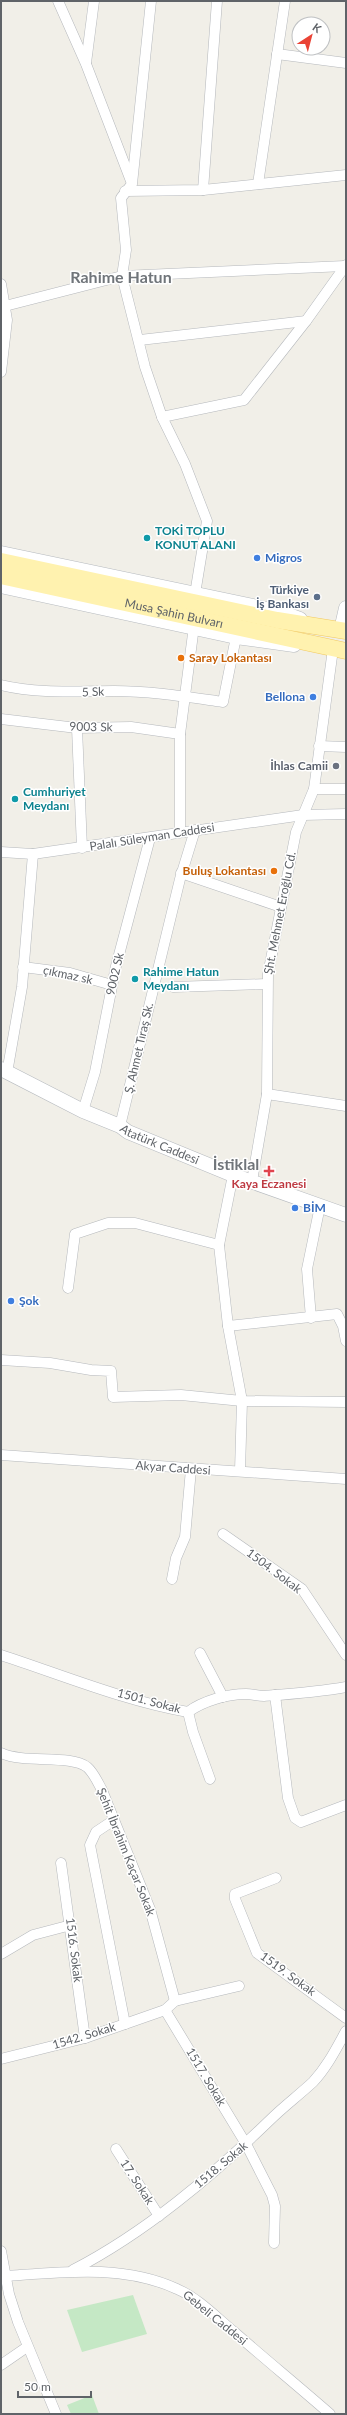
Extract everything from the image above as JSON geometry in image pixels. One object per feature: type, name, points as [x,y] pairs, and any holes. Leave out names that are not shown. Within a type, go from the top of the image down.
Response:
[{"type":"main road","points":[[1,553],[281,612],[324,627]]},
{"type":"main road","name":"Musa Şahin Bulvarı","points":[[1,561],[277,620],[344,631]]},
{"type":"main road","name":"Musa Şahin Bulvarı","points":[[1,576],[334,649]]},
{"type":"main road","points":[[1,586],[194,626],[236,637],[274,644],[334,649]]},
{"type":"main road","points":[[344,631],[346,608]]},
{"type":"main road","name":"Atatürk Caddesi","points":[[4,1071],[83,1111],[120,1126],[128,1132],[233,1175],[346,1215]]},
{"type":"street","points":[[58,1],[86,64],[128,188]]},
{"type":"street","points":[[86,64],[94,1]]},
{"type":"street","points":[[151,1],[128,188],[121,198],[126,250],[122,276],[140,340],[145,367],[162,417],[185,464],[207,521],[195,594]]},
{"type":"street","points":[[203,190],[217,1]]},
{"type":"street","points":[[258,184],[285,1]]},
{"type":"street","points":[[278,54],[346,63]]},
{"type":"street","points":[[128,188],[203,190],[346,175]]},
{"type":"street","points":[[5,306],[122,276],[238,273],[346,266]]},
{"type":"street","points":[[162,417],[244,400],[306,321],[346,266]]},
{"type":"street","points":[[1,284],[5,306],[1,372]]},
{"type":"street","points":[[140,340],[306,321]]},
{"type":"street","points":[[180,832],[180,734],[194,626]]},
{"type":"street","name":"5 Sk","points":[[1,686],[68,693],[114,691],[185,696],[223,702],[236,637]]},
{"type":"street","name":"Şht. Mehmet Eroğlu Cd.","points":[[252,1181],[267,1094],[266,984],[296,832],[314,788],[334,649]]},
{"type":"street","name":"9003 Sk","points":[[1,719],[77,728],[131,727],[180,734]]},
{"type":"street","points":[[77,728],[82,848]]},
{"type":"street","points":[[319,746],[346,747]]},
{"type":"street","points":[[314,788],[346,789]]},
{"type":"street","name":"Palalı Süleyman Caddesi","points":[[1,852],[33,854],[150,838],[180,832],[303,814],[346,814]]},
{"type":"street","name":"Ş. Ahmet Tıraş Sk.","points":[[120,1126],[181,873],[195,830]]},
{"type":"street","name":"9002 Sk","points":[[83,1111],[95,1072],[112,985],[150,838]]},
{"type":"street","points":[[4,1071],[23,967],[33,854]]},
{"type":"street","points":[[181,873],[281,907]]},
{"type":"street","name":"çıkmaz sk","points":[[23,967],[70,973],[112,985]]},
{"type":"street","points":[[173,987],[266,984]]},
{"type":"street","points":[[267,1094],[346,1106]]},
{"type":"street","points":[[233,1175],[219,1245],[228,1326],[242,1401],[240,1472]]},
{"type":"street","points":[[310,1318],[307,1269],[320,1206]]},
{"type":"street","points":[[68,1288],[76,1234],[108,1224],[135,1223],[219,1245]]},
{"type":"street","points":[[228,1326],[337,1314],[343,1326],[346,1341]]},
{"type":"street","points":[[1,1360],[50,1363],[91,1370],[111,1371],[113,1397],[181,1395],[242,1401],[346,1402]]},
{"type":"street","name":"Akyar Caddesi","points":[[1,1455],[191,1469],[346,1478]]},
{"type":"street","points":[[172,1579],[176,1558],[185,1537],[191,1469]]},
{"type":"street","name":"1504. Sokak","points":[[223,1534],[302,1590],[346,1655]]},
{"type":"street","points":[[200,1653],[223,1697]]},
{"type":"street","name":"1501. Sokak","points":[[1,1655],[104,1689],[168,1708],[188,1712],[195,1707],[223,1697],[246,1694],[275,1695],[317,1692],[346,1687]]},
{"type":"street","points":[[275,1695],[288,1798],[295,1818],[301,1822],[346,1805]]},
{"type":"street","points":[[188,1712],[193,1732],[210,1778]]},
{"type":"street","name":"Şehit İbrahim Kaçar Sokak","points":[[1,1753],[11,1758],[69,1762],[86,1766],[102,1790],[150,1909],[175,2001]]},
{"type":"street","points":[[114,1820],[96,1832],[90,1845],[125,2024]]},
{"type":"street","name":"1516. Sokak","points":[[62,1863],[85,2038]]},
{"type":"street","name":"1519. Sokak","points":[[276,1878],[235,1894],[235,1899],[254,1948],[263,1959],[303,1984],[346,2018]]},
{"type":"street","points":[[1,1954],[33,1935],[71,1925]]},
{"type":"street","points":[[165,2010],[175,2001],[239,1986]]},
{"type":"street","name":"1542. Sokak","points":[[1,2059],[85,2038],[165,2010]]},
{"type":"street","name":"1517. Sokak","points":[[165,2010],[246,2144]]},
{"type":"street","name":"1518. Sokak","points":[[71,2271],[106,2252],[159,2216],[246,2144],[312,2082],[329,2060],[346,2031]]},
{"type":"street","points":[[246,2144],[276,2206],[274,2243]]},
{"type":"street","name":"17. Sokak","points":[[116,2149],[159,2216]]},
{"type":"street","points":[[1,2251],[9,2294],[27,2347],[56,2414]]},
{"type":"street","name":"Gebeli Caddesi","points":[[6,2276],[89,2270],[161,2282],[178,2289],[205,2308],[330,2414]]},
{"type":"street","points":[[1,2364],[27,2347]]},
{"type":"green space","points":[[133,2295],[147,2334],[82,2352],[67,2310]]},
{"type":"green space","points":[[92,2395],[99,2414],[71,2414],[67,2405]]},
{"type":"place","name":"TOKİ TOPLU KONUT ALANI","points":[[147,538]]},
{"type":"place","name":"Migros","points":[[257,558]]},
{"type":"place","name":"Türkiye İş Bankası","points":[[317,597]]},
{"type":"place","name":"Saray Lokantası","points":[[181,658]]},
{"type":"place","name":"Bellona","points":[[313,697]]},
{"type":"place","name":"İhlas Camii","points":[[336,766]]},
{"type":"place","name":"Cumhuriyet Meydanı","points":[[15,799]]},
{"type":"place","name":"Buluş Lokantası","points":[[274,871]]},
{"type":"place","name":"Rahime Hatun Meydanı","points":[[135,979]]},
{"type":"place","name":"Kaya Eczanesi","points":[[269,1171]]},
{"type":"place","name":"BİM","points":[[295,1208]]},
{"type":"place","name":"Şok","points":[[11,1301]]},
{"type":"district","name":"Rahime Hatun","points":[[121,277]]},
{"type":"district","name":"İstiklal","points":[[236,1164]]}]
